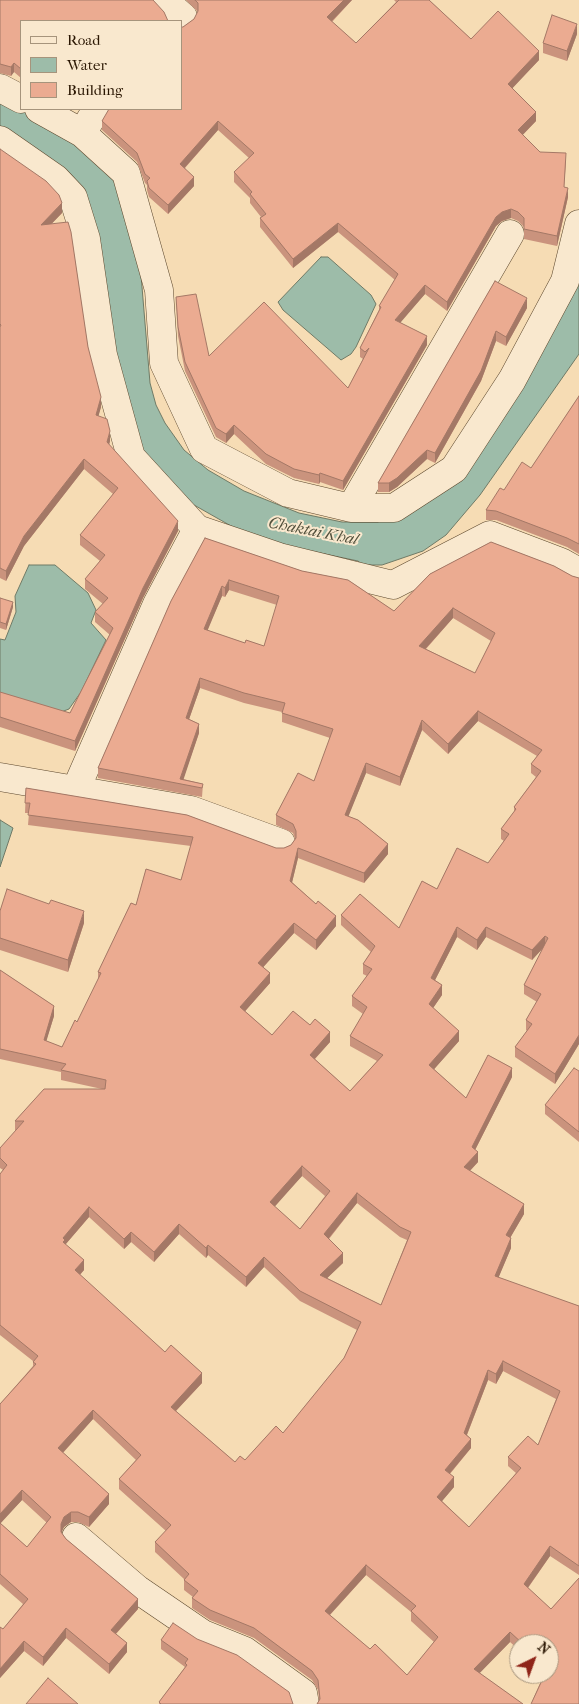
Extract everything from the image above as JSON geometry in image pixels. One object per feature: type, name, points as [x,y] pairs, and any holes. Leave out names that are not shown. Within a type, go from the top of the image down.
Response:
[{"type":"street","points":[[164,0],[183,17],[180,20]]},
{"type":"street","points":[[0,88],[20,98]]},
{"type":"street","points":[[40,110],[82,133],[126,173],[159,290],[164,363],[204,449],[288,493],[351,508],[394,508],[454,469],[512,380],[565,281],[579,224]]},
{"type":"street","points":[[82,133],[96,110]]},
{"type":"street","points":[[0,140],[56,179],[73,197],[86,239],[103,355],[131,456],[197,529],[279,556],[393,585],[490,535],[561,562],[579,572]]},
{"type":"street","points":[[351,508],[510,234]]},
{"type":"street","points":[[76,789],[157,604],[197,529]]},
{"type":"street","points":[[0,777],[191,810],[281,843]]},
{"type":"street","points":[[76,1536],[144,1594],[203,1634],[245,1652],[303,1692],[305,1704]]},
{"type":"water","name":"Chaktai Khal","points":[[0,97],[85,145],[118,176],[141,275],[150,383],[156,405],[165,423],[184,450],[208,470],[244,491],[299,513],[342,522],[378,522],[434,491],[579,266],[579,354],[480,495],[446,535],[423,551],[382,565],[363,565],[358,561],[254,539],[187,501],[131,439],[82,205],[0,136]]},
{"type":"water","points":[[321,257],[328,257],[371,295],[376,304],[356,347],[351,354],[341,360],[283,310],[278,302]]},
{"type":"water","points":[[29,565],[55,565],[88,593],[96,610],[91,623],[106,640],[81,692],[69,709],[53,715],[0,693],[0,639],[5,640],[16,612],[15,596]]},
{"type":"water","points":[[0,820],[13,828],[0,867]]},
{"type":"building","points":[[0,0],[153,0],[164,12],[168,20],[20,20],[20,68],[14,63],[11,67],[0,64]]},
{"type":"building","points":[[195,0],[344,0],[327,17],[356,43],[399,0],[429,0],[471,39],[498,11],[539,51],[508,84],[536,112],[518,130],[540,152],[566,153],[564,187],[568,188],[557,236],[524,229],[524,218],[518,212],[511,209],[502,212],[496,217],[447,302],[425,285],[395,320],[427,336],[343,481],[320,473],[319,475],[294,469],[266,454],[234,425],[226,434],[216,428],[185,362],[178,327],[176,297],[196,294],[209,356],[264,302],[348,388],[369,348],[365,352],[360,348],[381,307],[379,306],[398,274],[338,223],[293,259],[260,218],[266,214],[250,194],[252,192],[234,172],[254,153],[218,121],[180,164],[194,177],[168,205],[149,188],[147,181],[150,178],[145,174],[137,153],[102,121],[108,110],[182,110],[182,27],[194,19],[198,11],[198,3]]},
{"type":"building","points":[[552,15],[577,24],[567,51],[543,43]]},
{"type":"building","points":[[0,149],[46,181],[59,195],[62,203],[41,225],[68,222],[71,232],[88,347],[101,397],[96,415],[107,419],[110,431],[107,442],[178,521],[143,588],[75,741],[0,717],[0,692],[70,713],[113,628],[95,612],[108,598],[85,579],[105,555],[80,535],[118,488],[84,459],[24,536],[6,571],[0,568]]},
{"type":"building","points":[[495,281],[527,298],[506,337],[496,331],[481,371],[435,453],[427,450],[397,478],[389,483],[378,483]]},
{"type":"building","points":[[579,396],[579,544],[496,511],[486,510],[500,488],[504,490],[522,462],[531,468]]},
{"type":"building","points":[[205,538],[302,571],[348,580],[394,611],[430,574],[491,542],[554,566],[579,578],[579,1035],[555,1074],[515,1047],[532,1024],[526,1020],[541,994],[524,985],[548,938],[545,936],[532,950],[486,927],[477,940],[457,927],[431,978],[442,985],[429,1004],[459,1031],[429,1065],[466,1098],[488,1055],[512,1068],[472,1147],[478,1152],[464,1167],[524,1204],[506,1235],[511,1238],[495,1276],[579,1306],[579,1566],[550,1546],[524,1584],[551,1609],[579,1578],[579,1704],[531,1704],[540,1684],[559,1684],[559,1634],[512,1634],[510,1632],[474,1669],[523,1704],[317,1704],[320,1699],[318,1680],[312,1671],[254,1628],[210,1610],[192,1598],[198,1591],[184,1580],[189,1574],[155,1542],[171,1525],[119,1479],[141,1455],[93,1410],[58,1448],[109,1494],[89,1517],[78,1512],[71,1512],[64,1517],[61,1524],[61,1532],[66,1539],[138,1599],[111,1630],[127,1643],[109,1664],[66,1628],[43,1657],[24,1641],[0,1669],[0,1627],[3,1629],[28,1599],[0,1574],[0,1523],[27,1547],[51,1517],[22,1490],[0,1514],[0,1404],[36,1364],[33,1362],[38,1356],[0,1325],[0,1174],[7,1165],[0,1158],[0,1148],[24,1121],[15,1121],[44,1089],[105,1089],[106,1080],[61,1070],[66,1064],[0,1049],[0,970],[54,1006],[44,1040],[62,1047],[75,1020],[77,1022],[101,973],[98,972],[131,903],[136,905],[146,869],[181,880],[193,837],[28,815],[30,803],[25,803],[26,788],[187,815],[276,848],[284,848],[291,845],[296,838],[296,831],[293,824],[276,815],[298,773],[314,781],[333,729],[282,713],[285,703],[244,693],[200,678],[186,718],[199,724],[180,779],[203,784],[202,788],[98,768],[171,601]],"holes":[[[229,580],[279,596],[264,646],[246,640],[245,643],[204,629],[222,586],[225,588]],[[453,608],[495,633],[475,673],[419,646]],[[478,711],[542,750],[531,764],[541,771],[514,807],[516,809],[501,829],[509,834],[488,863],[457,848],[437,889],[422,881],[399,928],[360,894],[341,915],[375,946],[363,964],[372,969],[352,996],[367,1007],[350,1036],[383,1055],[350,1091],[310,1055],[330,1032],[315,1019],[310,1025],[293,1011],[272,1035],[240,1007],[270,973],[258,963],[294,923],[316,940],[336,916],[318,901],[316,904],[290,881],[298,848],[364,873],[388,844],[358,820],[345,815],[366,763],[400,777],[422,720],[448,744]],[[302,1166],[330,1191],[300,1229],[270,1202]],[[357,1193],[400,1227],[411,1232],[381,1305],[320,1275],[343,1253],[324,1234]],[[89,1207],[124,1239],[131,1232],[154,1252],[179,1224],[206,1248],[208,1245],[246,1277],[264,1257],[300,1291],[361,1322],[344,1358],[283,1433],[276,1426],[245,1460],[240,1456],[235,1462],[171,1407],[202,1373],[171,1345],[165,1352],[75,1270],[84,1260],[63,1242],[65,1240],[63,1238]],[[503,1361],[560,1391],[538,1445],[528,1436],[508,1457],[521,1468],[469,1527],[437,1497],[454,1477],[445,1470],[471,1439],[464,1433],[488,1370],[496,1374]],[[366,1565],[416,1606],[411,1611],[438,1637],[407,1675],[375,1644],[370,1649],[325,1611]]]},
{"type":"building","points":[[0,598],[13,602],[6,624],[0,622]]},
{"type":"building","points":[[7,889],[49,904],[51,900],[84,911],[68,960],[0,938],[0,911]]},
{"type":"building","points":[[574,1068],[579,1071],[579,1132],[545,1105]]},
{"type":"building","points":[[173,1623],[197,1639],[237,1655],[289,1692],[293,1704],[161,1704],[159,1702],[187,1665],[185,1663],[188,1659],[161,1640]]},
{"type":"building","points":[[48,1678],[78,1704],[26,1704]]}]
